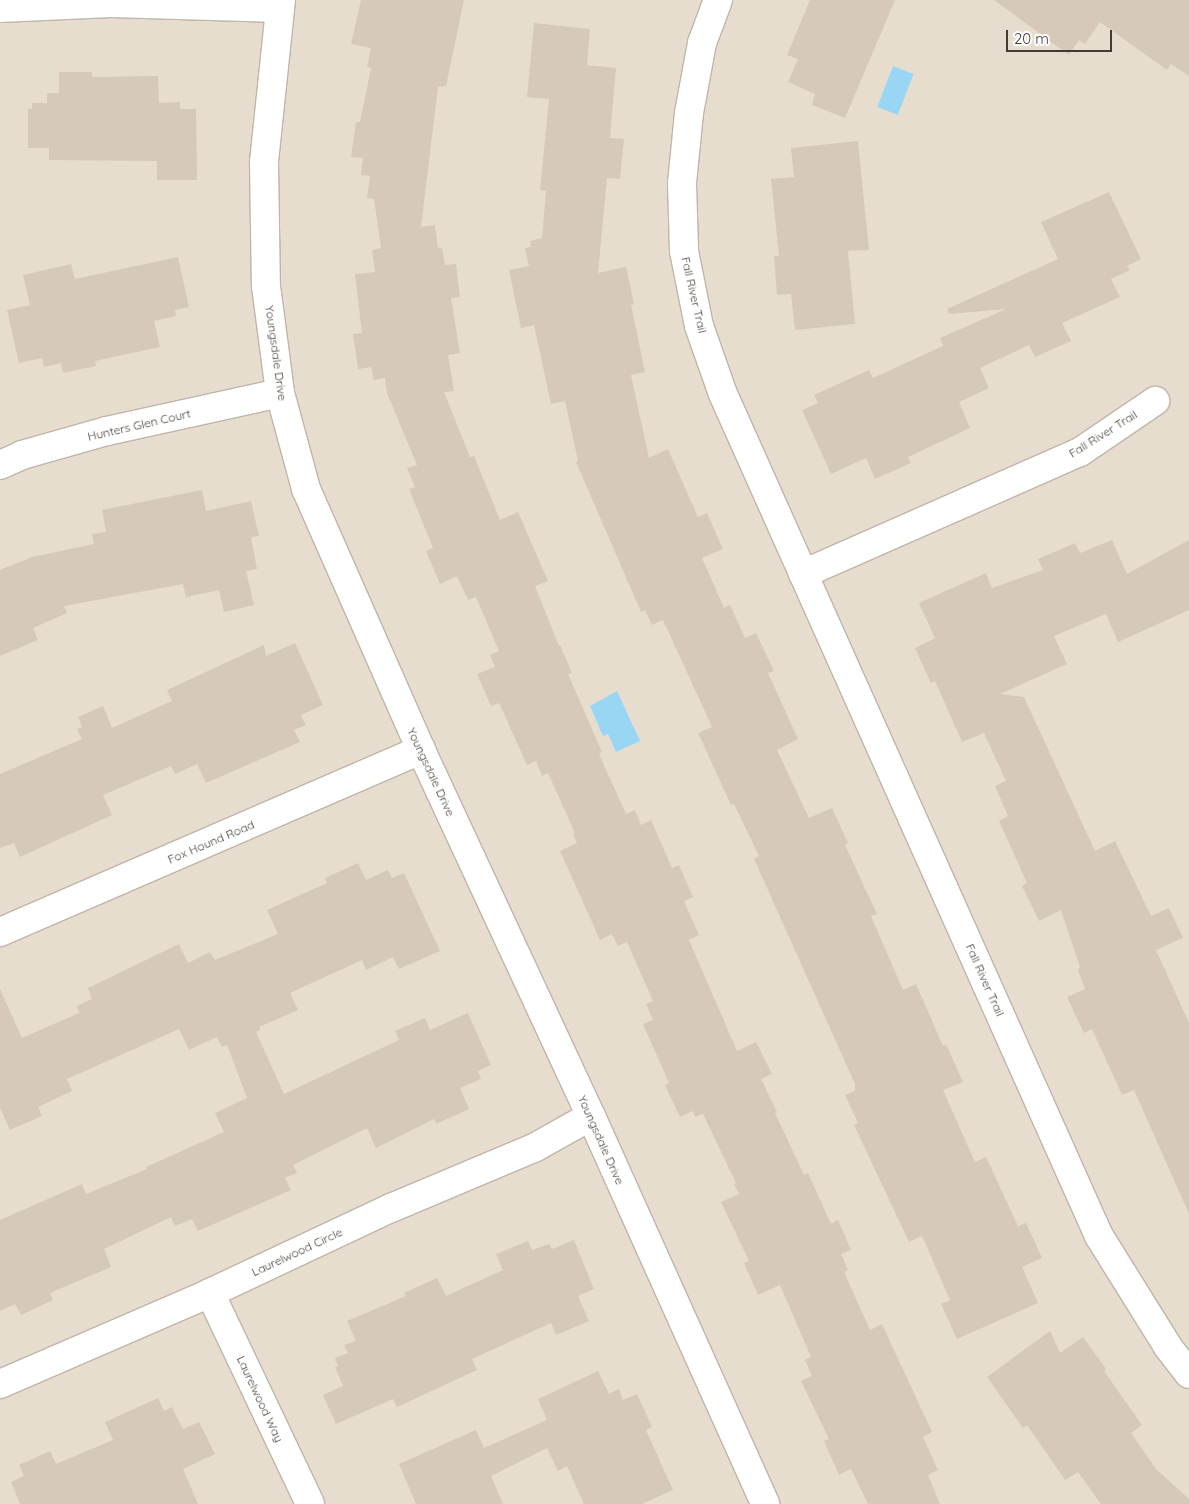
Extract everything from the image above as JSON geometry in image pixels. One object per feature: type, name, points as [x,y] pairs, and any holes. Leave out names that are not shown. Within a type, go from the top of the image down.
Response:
[{"type":"street","name":"Fall River Trail","points":[[718,0],[702,43],[689,113],[682,183],[684,251],[699,326],[723,394],[1100,1236],[1168,1347],[1189,1374]]},
{"type":"street","points":[[0,8],[111,3],[280,4]]},
{"type":"street","name":"Youngsdale Drive","points":[[280,4],[264,162],[266,286],[280,393],[306,490],[421,750],[591,1116],[765,1504]]},
{"type":"street","name":"Hunters Glen Court","points":[[0,465],[22,455],[107,431],[280,393]]},
{"type":"street","name":"Fall River Trail","points":[[803,574],[1080,452],[1155,401]]},
{"type":"street","name":"Fox Hound Road","points":[[0,932],[421,750]]},
{"type":"street","name":"Laurelwood Circle","points":[[0,1384],[210,1293],[391,1208],[534,1148],[591,1116]]},
{"type":"street","name":"Laurelwood Way","points":[[210,1293],[310,1504]]},
{"type":"shaded area","points":[[0,0],[1189,0],[1189,1504],[0,1504]]},
{"type":"water","points":[[893,66],[914,74],[898,115],[877,107]]},
{"type":"water","points":[[617,691],[640,741],[616,752],[608,734],[603,736],[590,706]]},
{"type":"building","points":[[361,0],[464,0],[446,86],[438,87],[421,227],[435,225],[438,248],[442,248],[445,265],[456,264],[460,297],[451,298],[460,353],[448,355],[454,391],[444,392],[470,457],[474,456],[500,520],[518,512],[548,581],[535,586],[572,673],[568,674],[602,752],[599,754],[626,814],[635,810],[641,825],[651,820],[672,868],[679,865],[693,897],[684,901],[699,935],[689,940],[737,1051],[756,1042],[772,1074],[761,1079],[777,1112],[775,1113],[804,1175],[808,1173],[831,1224],[838,1220],[851,1250],[841,1254],[848,1270],[844,1272],[870,1330],[882,1324],[932,1432],[923,1437],[938,1470],[928,1475],[940,1504],[868,1504],[851,1469],[839,1475],[824,1441],[829,1439],[801,1381],[812,1376],[805,1360],[811,1357],[780,1285],[758,1295],[744,1263],[749,1261],[721,1202],[739,1194],[734,1184],[736,1183],[703,1114],[695,1117],[693,1111],[680,1117],[665,1085],[669,1083],[643,1024],[653,1020],[646,1004],[653,1001],[627,942],[618,946],[612,934],[600,940],[560,851],[577,843],[573,834],[575,833],[548,773],[542,776],[536,761],[527,765],[499,703],[491,706],[477,674],[495,667],[490,655],[499,651],[476,597],[468,600],[457,576],[440,584],[426,551],[433,548],[409,489],[415,487],[407,468],[417,465],[387,393],[385,378],[374,380],[371,367],[358,369],[353,334],[362,333],[355,274],[375,272],[372,250],[381,248],[374,199],[367,198],[370,176],[361,175],[363,158],[351,157],[356,122],[360,122],[371,68],[367,67],[371,48],[351,44]]},
{"type":"building","points":[[810,0],[895,0],[845,118],[812,105],[815,94],[788,82],[798,59],[787,55]]},
{"type":"building","points":[[994,0],[1189,0],[1189,76],[1171,64],[1167,70],[1100,22],[1085,44],[1079,40],[1069,55]]},
{"type":"building","points":[[534,23],[590,29],[587,65],[616,68],[610,138],[624,139],[620,179],[607,178],[598,273],[626,267],[634,304],[631,305],[645,372],[631,375],[649,458],[668,449],[698,517],[707,513],[723,549],[702,558],[724,608],[730,605],[745,638],[756,633],[774,671],[768,673],[798,739],[777,750],[809,818],[832,808],[848,843],[845,845],[877,914],[871,916],[903,990],[916,984],[943,1046],[946,1044],[963,1082],[943,1090],[975,1162],[986,1157],[1018,1226],[1026,1223],[1042,1258],[1022,1267],[1038,1303],[957,1339],[941,1304],[950,1300],[922,1236],[909,1242],[854,1125],[858,1123],[845,1095],[855,1091],[855,1084],[754,859],[759,856],[734,804],[731,805],[698,733],[712,727],[663,620],[652,625],[645,610],[641,612],[576,462],[578,461],[565,401],[551,404],[534,325],[521,328],[509,270],[529,266],[525,248],[531,247],[530,241],[542,238],[546,191],[540,190],[549,99],[527,97]]},
{"type":"building","points":[[59,72],[92,72],[92,77],[158,76],[159,103],[180,102],[180,109],[196,109],[197,180],[157,180],[157,161],[49,160],[49,148],[28,148],[28,109],[32,109],[32,103],[47,103],[47,93],[59,93]]},
{"type":"building","points":[[858,141],[869,250],[848,251],[855,324],[795,330],[791,294],[777,295],[774,256],[779,256],[771,179],[794,177],[791,148]]},
{"type":"building","points":[[1109,192],[1141,259],[1127,266],[1130,270],[1111,279],[1120,297],[1062,323],[1071,341],[1035,357],[1029,345],[980,368],[989,388],[959,402],[970,428],[908,457],[911,463],[875,479],[866,458],[831,474],[802,410],[818,403],[814,395],[869,370],[873,378],[943,346],[940,338],[1006,309],[949,314],[947,309],[1058,259],[1041,222]]},
{"type":"building","points":[[178,257],[189,307],[175,310],[176,316],[154,321],[160,347],[95,361],[96,366],[63,373],[61,363],[44,367],[42,358],[19,363],[7,310],[30,305],[23,275],[71,264],[75,279]]},
{"type":"building","points":[[202,490],[206,511],[251,501],[259,536],[251,537],[257,569],[246,571],[254,605],[224,612],[219,590],[186,597],[183,584],[64,606],[67,613],[33,628],[38,640],[0,656],[0,570],[32,557],[94,544],[92,534],[106,532],[102,510]]},
{"type":"building","points":[[1112,540],[1127,574],[1189,540],[1189,610],[1118,642],[1106,614],[1054,636],[1067,664],[1000,694],[1024,697],[1095,851],[1115,841],[1151,916],[1169,908],[1183,938],[1156,950],[1189,1023],[1189,1214],[1134,1090],[1122,1095],[1092,1029],[1084,1033],[1067,997],[1085,989],[1078,970],[1080,967],[1061,910],[1039,921],[1022,886],[1027,883],[999,821],[1008,816],[995,786],[1006,781],[984,733],[962,742],[935,681],[931,683],[915,648],[935,638],[919,603],[986,573],[992,588],[1043,570],[1038,559],[1075,543],[1080,553]]},
{"type":"building","points":[[295,643],[323,705],[301,715],[306,725],[294,730],[300,742],[206,783],[197,764],[175,774],[171,766],[103,795],[112,815],[20,857],[14,843],[0,848],[0,774],[82,739],[77,729],[82,727],[78,717],[103,706],[112,728],[172,701],[167,690],[264,645],[266,656]]},
{"type":"building","points":[[358,863],[366,880],[388,870],[392,878],[404,873],[440,951],[399,969],[393,957],[366,970],[362,960],[290,993],[298,1010],[259,1027],[260,1030],[256,1032],[284,1094],[399,1040],[395,1031],[425,1018],[430,1030],[468,1013],[491,1065],[478,1071],[481,1079],[460,1088],[469,1109],[436,1124],[434,1119],[376,1148],[367,1128],[293,1165],[297,1173],[285,1178],[291,1190],[198,1231],[192,1219],[175,1226],[171,1217],[104,1249],[111,1267],[50,1293],[53,1300],[21,1315],[15,1304],[0,1311],[0,1220],[82,1184],[86,1194],[147,1169],[146,1167],[224,1132],[215,1113],[247,1098],[227,1045],[222,1047],[217,1037],[189,1050],[179,1029],[67,1079],[72,1091],[38,1107],[42,1116],[10,1130],[0,1108],[0,989],[22,1038],[79,1013],[77,1006],[92,999],[88,988],[179,944],[188,963],[210,952],[215,960],[278,934],[267,910],[327,883],[325,878]]},
{"type":"building","points":[[574,1240],[594,1289],[578,1296],[589,1321],[556,1335],[551,1323],[472,1359],[477,1370],[397,1407],[393,1399],[336,1424],[323,1395],[343,1386],[335,1367],[338,1366],[335,1358],[348,1353],[344,1345],[356,1341],[347,1321],[406,1296],[404,1293],[437,1278],[446,1296],[503,1270],[496,1254],[528,1241],[532,1250],[549,1244],[552,1249]]},
{"type":"building","points":[[1050,1331],[1060,1353],[1083,1337],[1142,1425],[1131,1433],[1156,1469],[1189,1499],[1189,1504],[1101,1504],[1078,1472],[1065,1480],[1027,1425],[1023,1428],[987,1377]]},
{"type":"building","points":[[598,1371],[609,1394],[619,1389],[623,1400],[637,1394],[652,1427],[646,1430],[673,1490],[642,1504],[584,1504],[567,1466],[558,1471],[547,1448],[491,1476],[503,1504],[416,1504],[399,1464],[476,1430],[484,1448],[547,1420],[538,1399]]},
{"type":"building","points":[[158,1398],[164,1411],[172,1407],[183,1429],[199,1422],[215,1454],[183,1469],[198,1504],[20,1504],[11,1482],[24,1476],[19,1465],[50,1451],[56,1464],[113,1440],[105,1422]]}]
